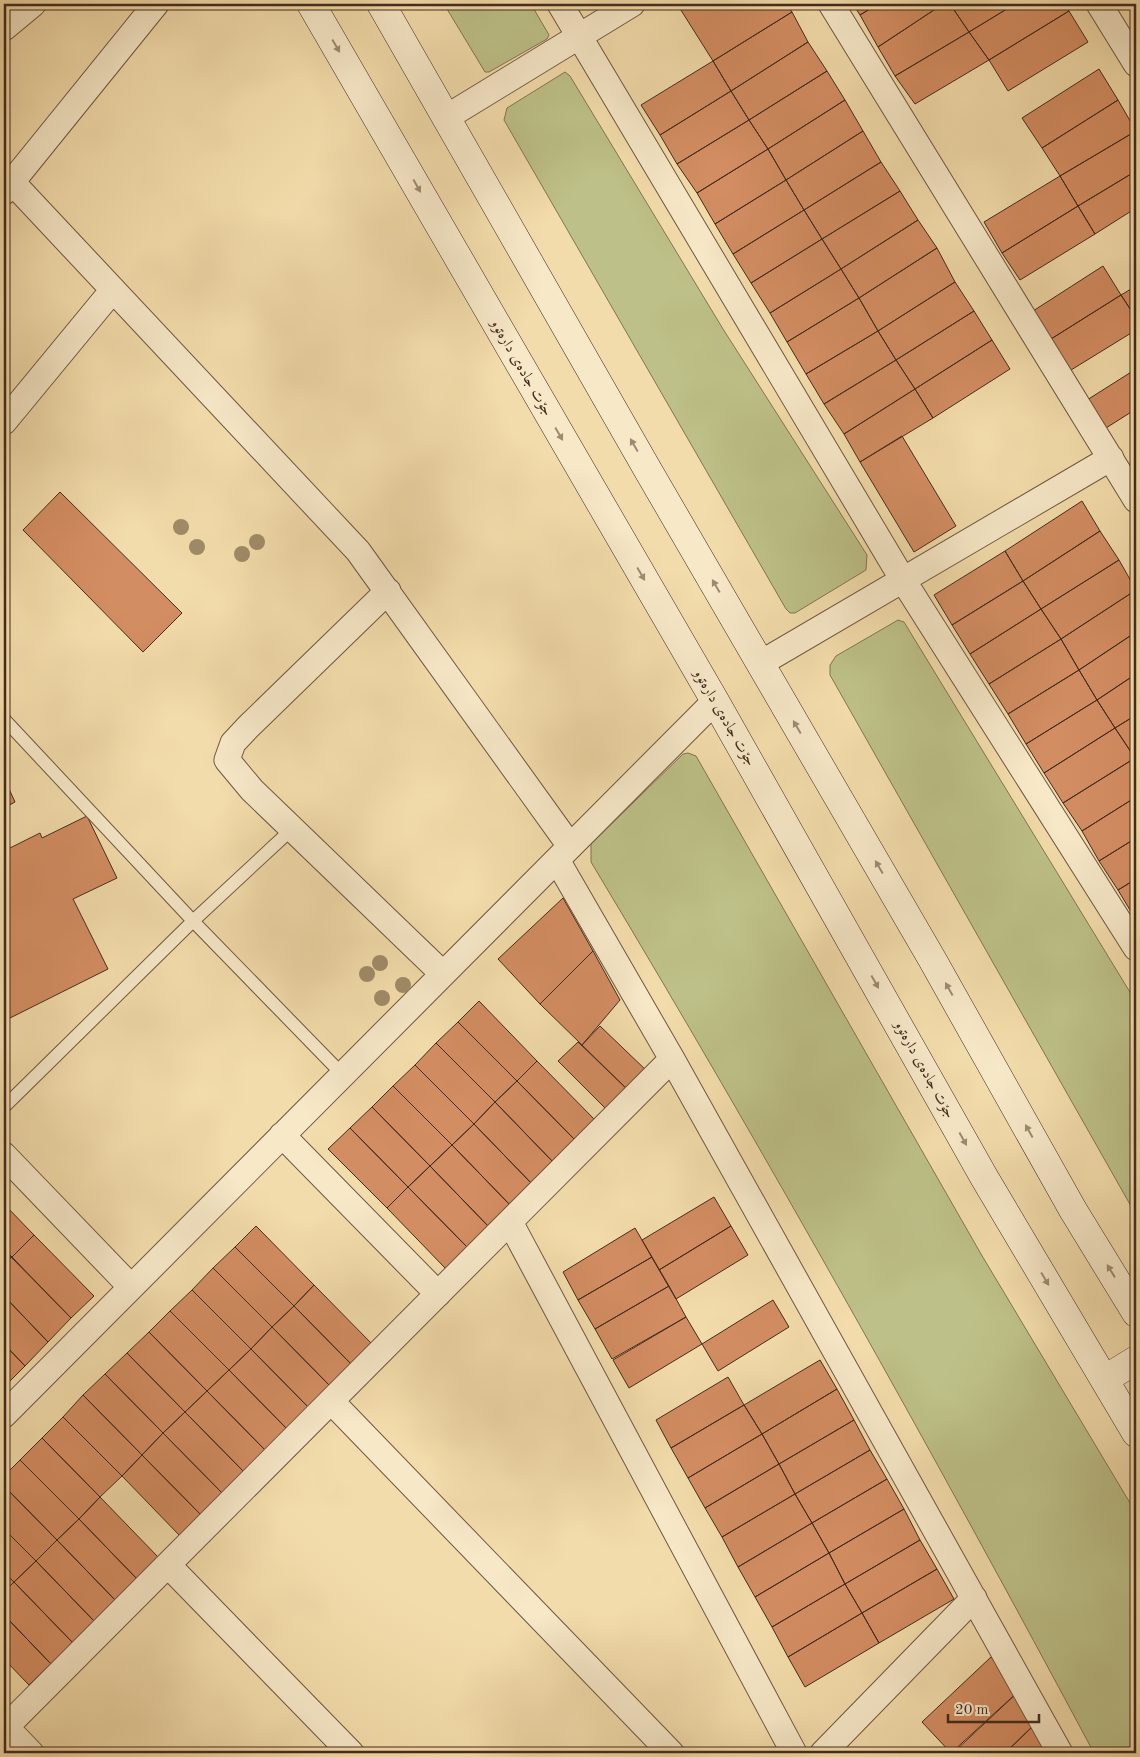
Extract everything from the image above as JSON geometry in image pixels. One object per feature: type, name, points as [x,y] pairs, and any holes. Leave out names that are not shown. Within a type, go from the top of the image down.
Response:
[{"type":"main road","name":"جۆت جادەی دارەتوو","points":[[311,4],[715,701],[984,1177],[1136,1432]]},
{"type":"main road","points":[[381,4],[761,663],[1073,1210],[1136,1313]]},
{"type":"main road","points":[[1105,1379],[1136,1360]]},
{"type":"street","points":[[4,28],[33,4]]},
{"type":"street","points":[[156,4],[8,187],[112,291],[358,550],[388,591],[563,853],[672,1059],[1060,1753]]},
{"type":"street","points":[[560,4],[903,580],[1136,948]]},
{"type":"street","points":[[447,117],[632,4]]},
{"type":"street","points":[[831,4],[1136,500]]},
{"type":"street","points":[[1099,4],[1136,64]]},
{"type":"street","points":[[4,422],[112,291]]},
{"type":"street","points":[[761,663],[1111,458]]},
{"type":"street","points":[[388,591],[233,743],[227,760],[237,775],[443,974]]},
{"type":"street","points":[[4,1415],[715,701]]},
{"type":"street","points":[[31,1753],[5,1726],[672,1059]]},
{"type":"street","points":[[282,1135],[438,1294]]},
{"type":"street","points":[[4,1155],[131,1287]]},
{"type":"street","points":[[510,1222],[794,1753]]},
{"type":"street","points":[[331,1401],[671,1753]]},
{"type":"street","points":[[168,1565],[351,1753]]},
{"type":"street","points":[[823,1753],[974,1598]]},
{"type":"lane","points":[[4,719],[194,921],[343,1075]]},
{"type":"lane","points":[[4,1107],[194,921],[292,829]]},
{"type":"green space","points":[[444,4],[531,4],[549,35],[547,39],[489,72],[485,72]]},
{"type":"green space","points":[[565,72],[570,76],[723,329],[867,555],[866,570],[795,613],[790,613],[786,609],[504,120],[507,108]]},
{"type":"green space","points":[[898,620],[904,622],[1136,1002],[1136,1215],[830,675],[830,665],[836,656]]},
{"type":"green space","points":[[688,753],[696,756],[981,1254],[1136,1513],[1136,1753],[1094,1753],[848,1304],[721,1082],[591,862],[591,844],[683,754]]},
{"type":"building","points":[[684,4],[787,4],[792,12],[713,61],[679,7]]},
{"type":"building","points":[[853,4],[878,4],[860,15]]},
{"type":"building","points":[[878,4],[943,4],[878,47],[860,15]]},
{"type":"building","points":[[943,4],[950,4],[969,32],[895,76],[878,47]]},
{"type":"building","points":[[950,4],[1015,4],[969,32]]},
{"type":"building","points":[[1015,4],[1065,4],[1069,11],[989,60],[969,32]]},
{"type":"building","points":[[1069,11],[1088,42],[1008,91],[989,60]]},
{"type":"building","points":[[792,12],[808,42],[731,91],[713,61]]},
{"type":"building","points":[[969,32],[989,60],[915,104],[895,76]]},
{"type":"building","points":[[808,42],[827,71],[749,120],[731,91]]},
{"type":"building","points":[[713,61],[731,91],[660,135],[641,105]]},
{"type":"building","points":[[1099,69],[1118,100],[1042,148],[1022,118]]},
{"type":"building","points":[[827,71],[845,100],[768,149],[749,120]]},
{"type":"building","points":[[731,91],[749,120],[677,164],[660,135]]},
{"type":"building","points":[[845,100],[863,131],[786,180],[768,149]]},
{"type":"building","points":[[1118,100],[1136,131],[1060,176],[1042,148]]},
{"type":"building","points":[[749,120],[768,149],[697,193],[677,164]]},
{"type":"building","points":[[863,131],[881,162],[804,210],[786,180]]},
{"type":"building","points":[[1136,131],[1136,171],[1078,206],[1060,176]]},
{"type":"building","points":[[768,149],[786,180],[715,224],[697,193]]},
{"type":"building","points":[[881,162],[900,191],[822,239],[804,210]]},
{"type":"building","points":[[1136,171],[1136,208],[1095,234],[1078,206]]},
{"type":"building","points":[[1060,176],[1078,206],[1002,253],[984,222]]},
{"type":"building","points":[[786,180],[804,210],[733,254],[715,224]]},
{"type":"building","points":[[900,191],[918,220],[841,269],[822,239]]},
{"type":"building","points":[[1078,206],[1095,234],[1020,280],[1002,253]]},
{"type":"building","points":[[804,210],[822,239],[751,283],[733,254]]},
{"type":"building","points":[[918,220],[937,248],[859,298],[841,269]]},
{"type":"building","points":[[822,239],[841,269],[770,313],[751,283]]},
{"type":"building","points":[[937,248],[955,282],[878,331],[859,298]]},
{"type":"building","points":[[1103,266],[1121,295],[1051,339],[1033,311]]},
{"type":"building","points":[[841,269],[859,298],[787,342],[770,313]]},
{"type":"building","points":[[955,282],[974,311],[896,360],[878,331]]},
{"type":"building","points":[[1136,286],[1136,318],[1121,295]]},
{"type":"building","points":[[1121,295],[1136,318],[1136,330],[1071,370],[1051,339]]},
{"type":"building","points":[[859,298],[878,331],[806,374],[787,342]]},
{"type":"building","points":[[974,311],[992,340],[915,389],[896,360]]},
{"type":"building","points":[[878,331],[896,360],[824,404],[806,374]]},
{"type":"building","points":[[992,340],[1010,369],[933,418],[915,389]]},
{"type":"building","points":[[896,360],[915,389],[844,434],[824,404]]},
{"type":"building","points":[[1136,369],[1136,409],[1106,428],[1087,400]]},
{"type":"building","points":[[915,389],[933,418],[860,462],[844,434]]},
{"type":"building","points":[[902,436],[956,526],[914,552],[860,462]]},
{"type":"building","points":[[60,492],[182,613],[143,652],[23,530]]},
{"type":"building","points":[[1082,501],[1100,531],[1023,581],[1005,551]]},
{"type":"building","points":[[1100,531],[1119,560],[1041,609],[1023,581]]},
{"type":"building","points":[[1005,551],[1023,581],[952,625],[934,595]]},
{"type":"building","points":[[1119,560],[1136,590],[1061,639],[1041,609]]},
{"type":"building","points":[[1023,581],[1041,609],[970,654],[952,625]]},
{"type":"building","points":[[1136,590],[1136,632],[1079,670],[1061,639]]},
{"type":"building","points":[[1041,609],[1061,639],[989,684],[970,654]]},
{"type":"building","points":[[1136,632],[1136,674],[1097,700],[1079,670]]},
{"type":"building","points":[[1061,639],[1079,670],[1008,714],[989,684]]},
{"type":"building","points":[[1079,670],[1097,700],[1026,744],[1008,714]]},
{"type":"building","points":[[1136,674],[1136,715],[1115,728],[1097,700]]},
{"type":"building","points":[[1097,700],[1115,728],[1044,773],[1026,744]]},
{"type":"building","points":[[1136,715],[1136,757],[1135,758],[1115,728]]},
{"type":"building","points":[[1115,728],[1135,758],[1063,803],[1044,773]]},
{"type":"building","points":[[1135,758],[1136,797],[1082,831],[1063,803]]},
{"type":"building","points":[[4,778],[15,802],[4,808]]},
{"type":"building","points":[[1136,797],[1136,838],[1099,861],[1082,831]]},
{"type":"building","points":[[87,816],[117,878],[73,899],[108,969],[4,1021],[4,851],[40,833],[42,838]]},
{"type":"building","points":[[1136,838],[1136,879],[1118,890],[1099,861]]},
{"type":"building","points":[[1136,879],[1136,920],[1118,890]]},
{"type":"building","points":[[563,898],[593,951],[540,1004],[498,959]]},
{"type":"building","points":[[593,951],[620,1000],[582,1045],[540,1004]]},
{"type":"building","points":[[479,1001],[537,1061],[517,1081],[458,1022]]},
{"type":"building","points":[[458,1022],[517,1081],[495,1102],[436,1043]]},
{"type":"building","points":[[600,1026],[649,1073],[630,1092],[582,1045]]},
{"type":"building","points":[[578,1042],[630,1092],[610,1113],[558,1061]]},
{"type":"building","points":[[436,1043],[495,1102],[474,1124],[415,1065]]},
{"type":"building","points":[[537,1061],[596,1121],[576,1141],[517,1081]]},
{"type":"building","points":[[415,1065],[474,1124],[452,1145],[393,1086]]},
{"type":"building","points":[[517,1081],[576,1141],[554,1163],[495,1102]]},
{"type":"building","points":[[393,1086],[452,1145],[430,1166],[372,1107]]},
{"type":"building","points":[[495,1102],[554,1163],[533,1185],[474,1124]]},
{"type":"building","points":[[372,1107],[430,1166],[408,1187],[350,1128]]},
{"type":"building","points":[[474,1124],[533,1185],[511,1206],[452,1145]]},
{"type":"building","points":[[350,1128],[408,1187],[387,1208],[328,1149]]},
{"type":"building","points":[[452,1145],[511,1206],[489,1227],[430,1166]]},
{"type":"building","points":[[430,1166],[489,1227],[468,1248],[408,1187]]},
{"type":"building","points":[[408,1187],[468,1248],[446,1269],[387,1208]]},
{"type":"building","points":[[714,1197],[731,1226],[659,1270],[642,1240]]},
{"type":"building","points":[[4,1204],[34,1235],[12,1257],[4,1249]]},
{"type":"building","points":[[256,1226],[314,1285],[294,1306],[235,1247]]},
{"type":"building","points":[[731,1226],[748,1255],[676,1299],[659,1270]]},
{"type":"building","points":[[635,1228],[652,1257],[578,1300],[563,1272]]},
{"type":"building","points":[[34,1235],[94,1296],[71,1318],[12,1257]]},
{"type":"building","points":[[235,1247],[294,1306],[272,1327],[213,1268]]},
{"type":"building","points":[[4,1250],[11,1257],[4,1266]]},
{"type":"building","points":[[11,1257],[71,1318],[48,1342],[4,1296],[4,1266]]},
{"type":"building","points":[[652,1257],[669,1286],[595,1329],[578,1300]]},
{"type":"building","points":[[213,1268],[272,1327],[251,1349],[192,1290]]},
{"type":"building","points":[[314,1285],[374,1346],[353,1366],[294,1306]]},
{"type":"building","points":[[669,1286],[686,1317],[612,1359],[595,1329]]},
{"type":"building","points":[[192,1290],[251,1349],[229,1370],[170,1311]]},
{"type":"building","points":[[4,1296],[48,1342],[25,1366],[4,1344]]},
{"type":"building","points":[[773,1300],[789,1327],[718,1371],[702,1344]]},
{"type":"building","points":[[294,1306],[353,1366],[331,1387],[272,1327]]},
{"type":"building","points":[[170,1311],[229,1370],[207,1391],[149,1332]]},
{"type":"building","points":[[686,1317],[702,1344],[629,1388],[613,1360]]},
{"type":"building","points":[[272,1327],[331,1387],[310,1409],[251,1349]]},
{"type":"building","points":[[149,1332],[207,1391],[185,1412],[127,1353]]},
{"type":"building","points":[[4,1344],[25,1366],[4,1387]]},
{"type":"building","points":[[251,1349],[310,1409],[288,1430],[229,1370]]},
{"type":"building","points":[[127,1353],[185,1412],[163,1433],[105,1374]]},
{"type":"building","points":[[820,1360],[837,1389],[762,1434],[744,1405]]},
{"type":"building","points":[[229,1370],[288,1430],[267,1452],[207,1391]]},
{"type":"building","points":[[105,1374],[163,1433],[142,1455],[83,1395]]},
{"type":"building","points":[[728,1377],[744,1405],[671,1448],[656,1420]]},
{"type":"building","points":[[837,1389],[854,1420],[779,1464],[762,1434]]},
{"type":"building","points":[[207,1391],[267,1452],[245,1473],[185,1412]]},
{"type":"building","points":[[83,1395],[142,1455],[122,1476],[63,1417]]},
{"type":"building","points":[[744,1405],[762,1434],[688,1478],[671,1448]]},
{"type":"building","points":[[185,1412],[245,1473],[223,1494],[163,1433]]},
{"type":"building","points":[[63,1417],[122,1476],[100,1497],[42,1438]]},
{"type":"building","points":[[854,1420],[870,1450],[795,1494],[779,1464]]},
{"type":"building","points":[[163,1433],[223,1494],[201,1515],[142,1455]]},
{"type":"building","points":[[762,1434],[779,1464],[705,1508],[688,1478]]},
{"type":"building","points":[[42,1438],[100,1497],[79,1519],[20,1460]]},
{"type":"building","points":[[870,1450],[887,1479],[812,1523],[795,1494]]},
{"type":"building","points":[[142,1455],[201,1515],[181,1537],[122,1476]]},
{"type":"building","points":[[20,1460],[79,1519],[57,1540],[4,1486],[4,1476]]},
{"type":"building","points":[[779,1464],[795,1494],[722,1537],[705,1508]]},
{"type":"building","points":[[887,1479],[904,1509],[829,1553],[812,1523]]},
{"type":"building","points":[[4,1486],[57,1540],[36,1561],[4,1529]]},
{"type":"building","points":[[795,1494],[812,1523],[738,1567],[722,1537]]},
{"type":"building","points":[[100,1497],[159,1558],[138,1580],[79,1519]]},
{"type":"building","points":[[904,1509],[920,1540],[845,1584],[829,1553]]},
{"type":"building","points":[[79,1519],[138,1580],[116,1601],[57,1540]]},
{"type":"building","points":[[812,1523],[829,1553],[755,1597],[738,1567]]},
{"type":"building","points":[[4,1529],[36,1561],[14,1582],[4,1572]]},
{"type":"building","points":[[57,1540],[116,1601],[95,1622],[36,1561]]},
{"type":"building","points":[[920,1540],[937,1569],[862,1613],[845,1584]]},
{"type":"building","points":[[829,1553],[845,1584],[772,1627],[755,1597]]},
{"type":"building","points":[[36,1561],[95,1622],[73,1643],[14,1582]]},
{"type":"building","points":[[937,1569],[954,1599],[879,1643],[862,1613]]},
{"type":"building","points":[[4,1572],[14,1582],[4,1592]]},
{"type":"building","points":[[14,1582],[73,1643],[51,1664],[4,1615],[4,1592]]},
{"type":"building","points":[[845,1584],[862,1613],[788,1657],[772,1627]]},
{"type":"building","points":[[862,1613],[879,1643],[805,1687],[788,1657]]},
{"type":"building","points":[[4,1615],[51,1664],[29,1685],[4,1659]]},
{"type":"building","points":[[991,1657],[1021,1689],[951,1753],[922,1722]]},
{"type":"building","points":[[1018,1692],[1033,1726],[1005,1753],[953,1753]]},
{"type":"building","points":[[1033,1726],[1046,1753],[1005,1753]]}]
